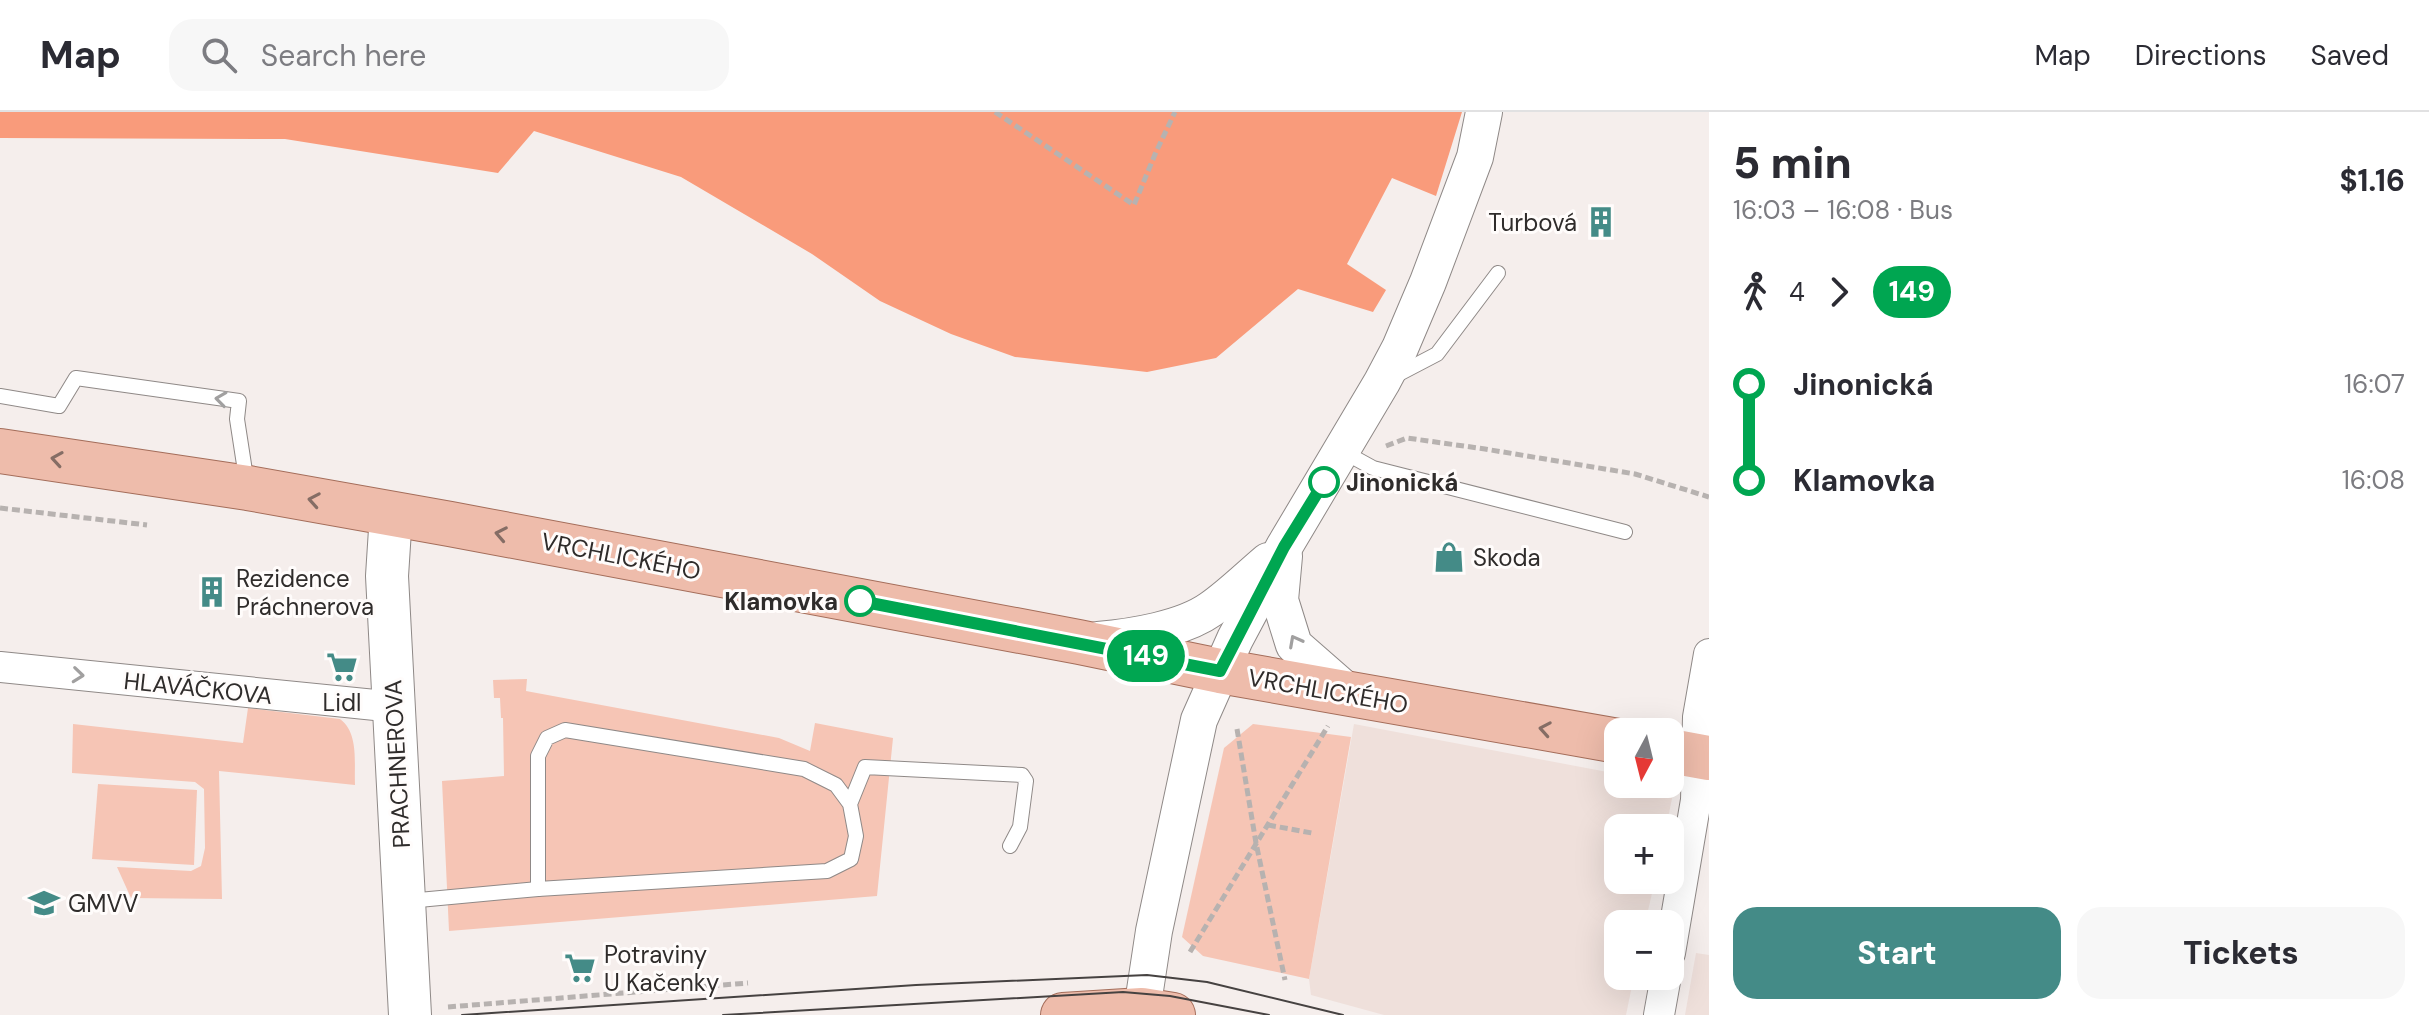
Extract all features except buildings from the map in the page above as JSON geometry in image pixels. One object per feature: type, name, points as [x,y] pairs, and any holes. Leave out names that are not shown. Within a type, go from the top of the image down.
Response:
[{"type":"main road","name":"VRCHLICKÉHO","points":[[0,451],[248,488],[1079,642],[1220,671],[1339,710],[1604,739]]},
{"type":"main road","name":"PRACHNEROVA","points":[[391,514],[387,576],[404,901],[429,1011]]},
{"type":"main road","points":[[1063,1015],[1158,1013]]},
{"type":"street","points":[[1158,1013],[1150,949],[1195,733],[1220,671],[1284,547],[1400,348],[1475,157],[1484,112]]},
{"type":"street","points":[[1079,642],[1133,637],[1195,618],[1210,610],[1284,547]]},
{"type":"street","points":[[1284,547],[1280,600],[1294,645],[1339,710]]},
{"type":"street","points":[[1677,910],[1696,800],[1692,755],[1709,654]]},
{"type":"street","name":"HLAVÁČKOVA","points":[[0,667],[395,707]]},
{"type":"street","points":[[1659,1015],[1663,990]]},
{"type":"lane","points":[[1382,382],[1437,354],[1498,273]]},
{"type":"lane","points":[[0,396],[59,406],[76,378],[239,401],[237,419],[248,488]]},
{"type":"lane","points":[[1342,451],[1373,468],[1625,532]]},
{"type":"lane","points":[[404,901],[538,889],[827,871],[851,859],[856,836],[850,804],[836,785],[804,769],[565,730],[547,738],[538,756],[538,889]]},
{"type":"lane","points":[[850,804],[865,767],[1022,775],[1026,781],[1020,827],[1010,846]]},
{"type":"path","points":[[995,112],[1134,205],[1175,112]]},
{"type":"path","points":[[1386,446],[1407,438],[1485,449],[1635,474],[1709,497]]},
{"type":"path","points":[[0,508],[147,525]]},
{"type":"path","points":[[1190,952],[1339,710]]},
{"type":"path","points":[[1237,729],[1256,843],[1285,980]]},
{"type":"path","points":[[1268,825],[1312,833]]},
{"type":"path","points":[[429,1011],[748,983]]},
{"type":"shaded area","points":[[0,112],[1462,112],[1436,196],[1392,178],[1347,264],[1386,290],[1373,312],[1298,289],[1216,358],[1147,372],[1015,357],[951,334],[880,301],[812,254],[681,177],[534,131],[498,173],[285,139],[0,138]]},
{"type":"shaded area","points":[[527,679],[526,691],[779,738],[810,751],[815,723],[893,738],[877,896],[449,931],[442,781],[504,776],[503,718],[500,698],[494,698],[493,680]]},
{"type":"shaded area","points":[[248,708],[340,719],[353,740],[355,785],[219,771],[222,899],[131,898],[117,867],[191,871],[201,866],[205,848],[204,789],[195,782],[72,773],[73,724],[243,743]]},
{"type":"shaded area","points":[[1253,724],[1351,737],[1309,979],[1203,956],[1182,937],[1224,748]]},
{"type":"shaded area","points":[[1354,724],[1604,771],[1604,798],[1672,798],[1669,814],[1604,814],[1604,894],[1652,894],[1648,910],[1604,910],[1604,990],[1631,990],[1626,1015],[1384,1015],[1311,995],[1309,979]]},
{"type":"shaded area","points":[[98,784],[197,790],[194,865],[92,859]]},
{"type":"shaded area","points":[[1696,953],[1709,955],[1709,1015],[1685,1015]]},
{"type":"tram line","points":[[462,1015],[916,985],[1147,975],[1207,982],[1343,1015]]},
{"type":"tram line","points":[[723,1015],[1123,992],[1170,996],[1269,1015]]},
{"type":"bus line","name":"149","points":[[860,601],[1220,671],[1284,547],[1324,482]]},
{"type":"place","name":"Turbová","points":[[1601,222]]},
{"type":"place","name":"Jinonická","points":[[1324,482]]},
{"type":"place","name":"Skoda","points":[[1449,557]]},
{"type":"place","name":"Rezidence Práchnerova","points":[[212,592]]},
{"type":"place","name":"Klamovka","points":[[860,601]]},
{"type":"place","name":"Lidl","points":[[342,667]]},
{"type":"place","name":"GMVV","points":[[44,903]]},
{"type":"place","name":"Potraviny U Kačenky","points":[[580,968]]}]
